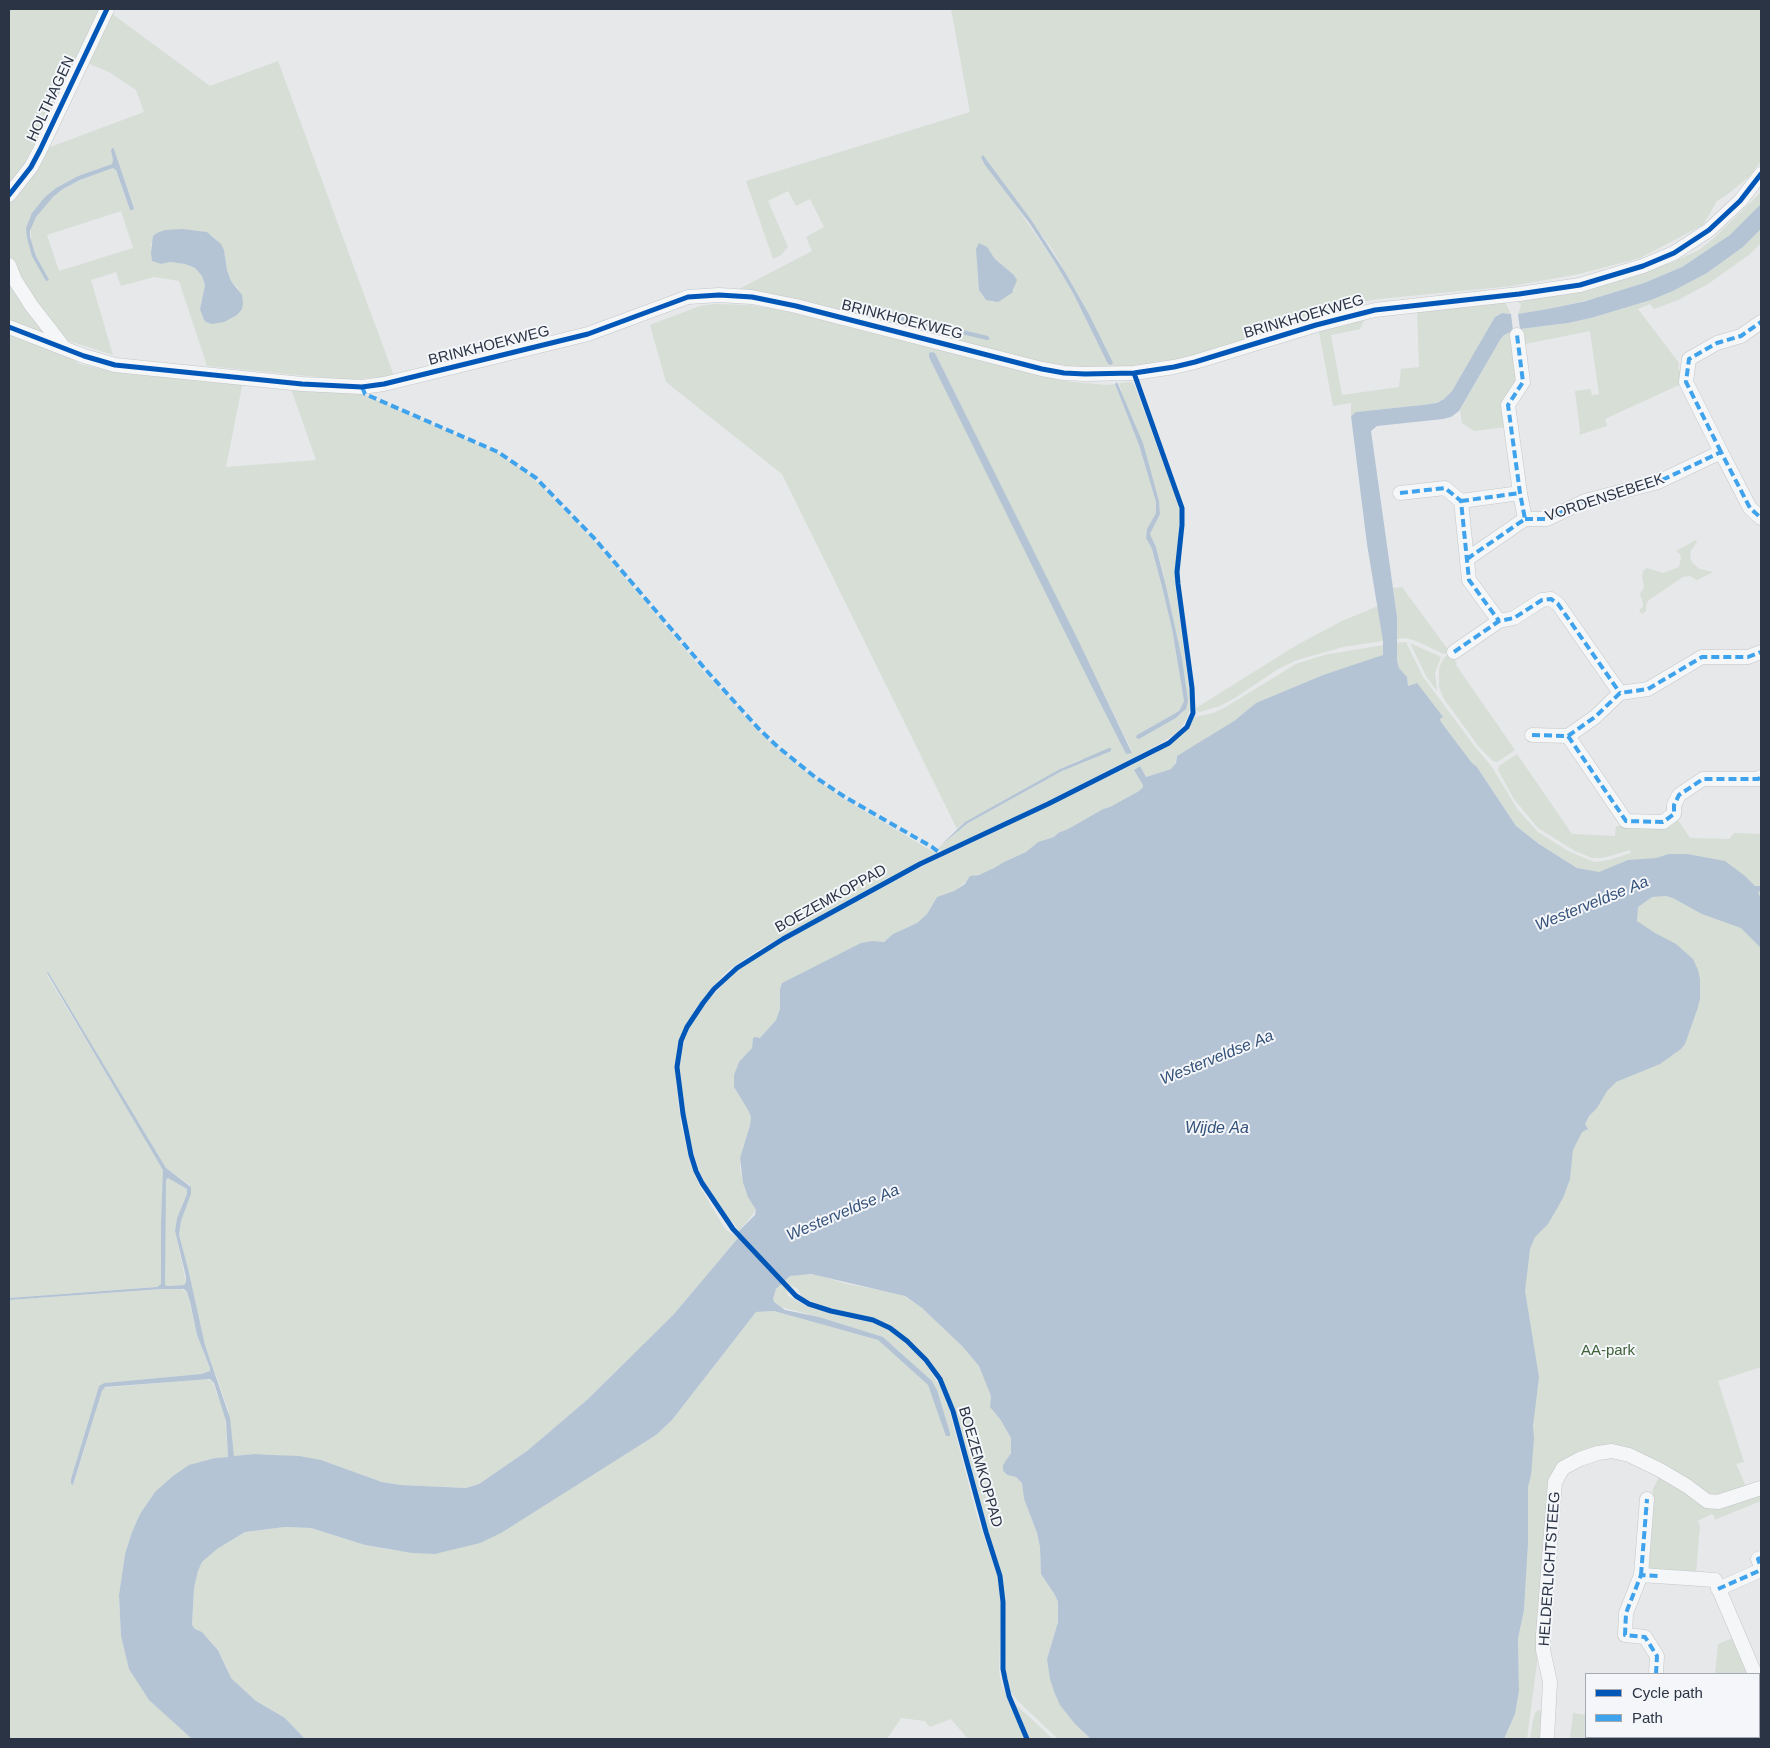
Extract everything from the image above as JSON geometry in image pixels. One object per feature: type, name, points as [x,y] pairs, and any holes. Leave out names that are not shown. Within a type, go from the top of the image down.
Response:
[{"type":"street","name":"HOLTHAGEN","points":[[9,195],[31,167],[40,150],[107,9]]},
{"type":"street","name":"BRINKHOEKWEG","points":[[9,327],[84,356],[115,364],[302,384],[362,387],[402,380],[588,334],[688,297],[719,295],[752,298],[796,306],[1033,367],[1064,373],[1134,372],[1174,367],[1195,362],[1316,325],[1374,310],[1519,294],[1580,285],[1643,266],[1674,253],[1709,230],[1740,201],[1761,174]]},
{"type":"street","points":[[9,265],[15,280],[31,306],[64,348]]},
{"type":"street","points":[[1761,322],[1741,336],[1718,343],[1689,359],[1686,382],[1750,508],[1761,518]]},
{"type":"street","name":"VORDENSEBEEK","points":[[1517,335],[1523,382],[1508,405],[1525,519]]},
{"type":"street","name":"VORDENSEBEEK","points":[[1467,559],[1525,519],[1547,519],[1585,501],[1658,482],[1721,452]]},
{"type":"street","points":[[1400,493],[1445,488],[1461,501],[1469,580],[1499,621]]},
{"type":"street","points":[[1461,501],[1520,493]]},
{"type":"street","points":[[1454,652],[1499,621],[1514,618],[1542,600],[1551,599],[1558,604],[1620,693]]},
{"type":"street","points":[[1532,735],[1568,736],[1595,717],[1620,693],[1648,689],[1702,657],[1748,657],[1761,652]]},
{"type":"street","points":[[1568,736],[1626,822],[1663,822],[1674,814],[1674,805],[1679,795],[1703,779],[1758,779],[1761,777]]},
{"type":"street","name":"HELDERLICHTSTEEG","points":[[1547,1739],[1551,1693],[1543,1650],[1543,1635],[1555,1482],[1563,1468],[1580,1459],[1612,1451],[1629,1455],[1660,1470],[1687,1486],[1707,1502],[1718,1502],[1761,1488]]},
{"type":"street","points":[[1647,1499],[1641,1575],[1626,1613],[1625,1635],[1645,1637],[1657,1656],[1656,1673]]},
{"type":"street","points":[[1718,1589],[1761,1569],[1758,1560],[1761,1558]]},
{"type":"street","points":[[1641,1575],[1714,1580],[1755,1673]]},
{"type":"green space","points":[[9,9],[103,9],[37,147],[9,189]]},
{"type":"green space","points":[[951,9],[1761,9],[1761,161],[1750,176],[1717,201],[1703,225],[1640,258],[1579,274],[1512,286],[1379,299],[1338,306],[1285,323],[1251,336],[1230,347],[1145,367],[1063,369],[739,289],[812,251],[806,237],[824,227],[810,199],[796,206],[788,191],[768,201],[788,247],[781,255],[773,259],[746,181],[970,112]],"holes":[[[983,155],[1052,249],[1090,316],[1112,364],[1096,340],[1073,293],[1056,264]],[[990,251],[995,259],[1016,278],[1014,290],[1008,296],[986,300],[980,291],[979,281]]]},
{"type":"green space","points":[[111,13],[210,86],[278,61],[394,376],[348,380],[207,366],[179,281],[154,277],[121,286],[116,272],[91,280],[113,355],[63,339],[48,323],[13,267],[9,256],[9,200],[45,149],[144,112],[136,90],[109,72],[85,62]],"holes":[[[114,149],[134,207],[130,210],[115,168],[81,180],[63,189],[47,202],[31,227],[31,241],[40,265],[27,238],[28,223],[56,188],[78,176],[112,164],[111,151]],[[121,211],[133,248],[59,271],[47,235]],[[183,229],[207,232],[216,239],[224,250],[231,281],[239,289],[200,309],[205,285],[202,276],[195,268],[185,264],[170,262],[161,264],[152,261],[151,244]]]},
{"type":"green space","points":[[1761,192],[1761,204],[1742,225],[1731,235],[1682,267],[1644,283],[1597,298],[1518,314],[1521,305],[1516,298],[1625,275],[1671,263],[1699,250]]},
{"type":"green space","points":[[1761,229],[1761,243],[1750,254],[1708,284],[1678,300],[1654,309],[1650,304],[1638,309],[1679,363],[1678,369],[1682,370],[1679,385],[1605,419],[1607,426],[1579,435],[1575,391],[1590,389],[1592,395],[1599,394],[1590,331],[1525,344],[1520,329],[1591,318],[1651,300],[1673,291],[1707,273],[1743,247]]},
{"type":"green space","points":[[9,273],[48,338],[9,321]]},
{"type":"green space","points":[[1504,300],[1511,314],[1497,315],[1452,391],[1444,399],[1437,403],[1356,412],[1351,416],[1351,403],[1333,406],[1318,327],[1363,316],[1364,320],[1360,329],[1331,335],[1342,395],[1399,387],[1401,369],[1419,367],[1417,309]]},
{"type":"green space","points":[[714,304],[750,305],[781,310],[1064,381],[1115,384],[1139,445],[1156,502],[1156,513],[1147,530],[1146,537],[1152,549],[1172,629],[1184,701],[1179,711],[1137,735],[1139,739],[1182,714],[1187,705],[1184,676],[1175,628],[1162,568],[1150,534],[1160,514],[1159,501],[1134,421],[1124,400],[1119,383],[1132,382],[1177,500],[1180,513],[1175,583],[1191,704],[1187,719],[1177,733],[1154,747],[1049,801],[943,851],[937,849],[968,823],[1062,771],[1083,762],[1081,759],[1060,769],[965,822],[957,829],[782,474],[666,382],[650,325],[700,306]],"holes":[[[932,352],[935,353],[1132,751],[1126,754]]]},
{"type":"green space","points":[[1513,331],[1520,379],[1506,427],[1474,431],[1462,423],[1460,410],[1500,340],[1504,335]]},
{"type":"green space","points":[[9,333],[63,354],[80,364],[115,372],[243,381],[226,467],[316,460],[290,386],[363,394],[497,453],[523,470],[538,483],[593,540],[704,672],[776,748],[844,799],[937,854],[760,949],[723,975],[696,1008],[685,1026],[677,1047],[676,1083],[681,1124],[690,1162],[699,1185],[725,1229],[738,1238],[674,1314],[588,1399],[527,1451],[479,1484],[467,1488],[401,1485],[382,1482],[321,1460],[254,1454],[234,1456],[228,1409],[205,1345],[179,1235],[181,1221],[191,1194],[190,1185],[166,1168],[48,973],[47,975],[164,1170],[161,1223],[161,1284],[157,1287],[9,1298]]},
{"type":"green space","points":[[1696,540],[1697,542],[1691,550],[1690,558],[1692,562],[1699,569],[1713,572],[1697,580],[1690,576],[1683,577],[1649,600],[1646,604],[1646,611],[1642,614],[1639,610],[1643,607],[1640,594],[1644,587],[1643,571],[1647,568],[1663,573],[1679,567],[1681,557],[1676,551]]},
{"type":"green space","points":[[1402,587],[1449,651],[1444,654],[1416,641],[1406,638],[1397,639],[1397,617],[1393,588]]},
{"type":"green space","points":[[1378,606],[1383,641],[1343,647],[1297,660],[1278,669],[1220,706],[1200,712],[1196,710],[1196,708],[1297,645],[1342,621]]},
{"type":"green space","name":"AA-park","points":[[1406,642],[1423,677],[1492,767],[1518,810],[1538,832],[1568,851],[1596,862],[1631,853],[1630,850],[1603,858],[1592,858],[1575,851],[1538,828],[1514,799],[1498,770],[1499,766],[1517,754],[1572,834],[1615,836],[1616,826],[1665,827],[1678,817],[1690,838],[1729,839],[1734,833],[1761,834],[1761,1367],[1718,1381],[1744,1462],[1736,1464],[1747,1489],[1713,1499],[1624,1449],[1563,1463],[1527,1739],[1504,1739],[1515,1714],[1519,1691],[1518,1639],[1524,1610],[1528,1544],[1528,1487],[1531,1476],[1511,1270],[1636,923],[1614,867],[1596,873],[1577,868],[1539,844],[1516,826],[1477,767],[1441,722],[1440,719],[1442,718],[1415,683],[1408,686],[1407,677],[1399,668],[1397,660],[1397,643]]},
{"type":"green space","points":[[1410,643],[1441,657],[1435,673],[1437,691],[1426,676]]},
{"type":"green space","points":[[1384,645],[1382,657],[1323,675],[1256,703],[1234,721],[1178,755],[1175,766],[1171,769],[1146,777],[1140,766],[1134,770],[1143,785],[1139,791],[1058,833],[1054,837],[1038,842],[1026,852],[982,874],[975,875],[954,891],[937,897],[927,914],[917,923],[893,934],[884,942],[864,942],[782,983],[780,989],[780,1009],[776,1020],[760,1038],[753,1038],[752,1048],[737,1067],[734,1087],[751,1117],[740,1158],[740,1168],[745,1190],[756,1210],[739,1231],[733,1222],[725,1216],[708,1191],[696,1164],[684,1111],[680,1067],[683,1044],[690,1027],[703,1006],[733,974],[749,961],[773,947],[925,865],[1156,753],[1183,733],[1195,717],[1213,713],[1224,708],[1296,664],[1324,655]]},
{"type":"green space","points":[[1450,653],[1457,663],[1456,665],[1515,750],[1497,762],[1493,761],[1479,747],[1444,699],[1439,687],[1439,668],[1444,658]]},
{"type":"green space","points":[[168,1177],[187,1189],[187,1194],[177,1218],[175,1231],[186,1282],[184,1285],[165,1285],[165,1189]]},
{"type":"green space","points":[[802,1274],[817,1275],[847,1284],[901,1294],[922,1308],[962,1346],[979,1366],[991,1395],[990,1407],[1000,1419],[1011,1438],[1012,1449],[1008,1459],[1006,1475],[1016,1477],[1022,1483],[1024,1499],[1037,1533],[1040,1547],[1041,1574],[1058,1602],[1058,1622],[1047,1659],[1057,1699],[1075,1724],[1091,1739],[1058,1739],[1010,1691],[1006,1674],[1005,1603],[1002,1578],[952,1406],[939,1374],[916,1346],[888,1324],[872,1318],[822,1306],[802,1297],[797,1288],[789,1285],[785,1280],[790,1276]]},
{"type":"green space","points":[[781,1284],[786,1288],[788,1296],[808,1307],[874,1323],[892,1332],[915,1352],[940,1386],[949,1409],[977,1516],[998,1578],[1001,1606],[999,1671],[1002,1685],[1025,1739],[968,1739],[951,1719],[930,1727],[925,1721],[901,1718],[887,1739],[305,1739],[285,1718],[256,1701],[231,1678],[218,1649],[202,1632],[195,1629],[192,1625],[194,1588],[202,1562],[217,1549],[245,1532],[285,1527],[311,1528],[365,1545],[391,1550],[435,1554],[454,1549],[550,1501],[656,1435],[672,1420],[756,1312],[774,1311],[878,1340],[928,1385],[950,1435],[935,1386],[900,1352],[885,1339],[819,1317],[781,1307],[773,1299],[776,1289]]},
{"type":"green space","points":[[181,1289],[187,1292],[197,1335],[210,1371],[201,1374],[104,1383],[99,1386],[71,1484],[73,1485],[74,1483],[103,1388],[205,1379],[212,1381],[225,1414],[228,1457],[215,1458],[155,1492],[140,1514],[132,1532],[125,1554],[119,1595],[121,1636],[130,1669],[166,1715],[192,1739],[9,1739],[9,1300]]},
{"type":"green space","points":[[1662,1476],[1703,1505],[1761,1492],[1761,1501],[1714,1520],[1715,1517],[1712,1514],[1697,1521],[1700,1525],[1696,1574],[1651,1569],[1648,1566],[1653,1489],[1659,1477]]},
{"type":"green space","points":[[1733,1638],[1749,1673],[1715,1673],[1718,1644]]},
{"type":"green space","points":[[1013,1702],[1053,1739],[1028,1739]]},
{"type":"green space","points":[[1538,1710],[1545,1710],[1543,1739],[1530,1739],[1533,1720]]},
{"type":"green space","points":[[1573,1713],[1585,1715],[1585,1738],[1608,1738],[1608,1739],[1570,1739]]},
{"type":"water","points":[[112,148],[114,149],[134,208],[130,210],[116,170],[113,168],[80,180],[53,197],[36,217],[30,231],[36,256],[49,280],[46,281],[32,256],[27,238],[26,228],[32,213],[45,197],[56,188],[78,176],[112,164]]},
{"type":"water","points":[[983,155],[1032,221],[1065,272],[1090,316],[1113,363],[1111,365],[1108,364],[1073,293],[1056,264],[1030,224],[985,165],[981,157]]},
{"type":"water","points":[[1761,204],[1761,229],[1743,247],[1707,273],[1673,291],[1651,300],[1591,318],[1520,329],[1518,314],[1586,301],[1644,283],[1682,267],[1730,235]]},
{"type":"water","points":[[183,229],[207,232],[221,244],[224,250],[227,270],[231,281],[242,295],[243,303],[242,309],[237,315],[224,322],[212,324],[204,320],[200,309],[205,285],[202,276],[195,268],[185,264],[170,262],[161,264],[152,261],[153,236],[165,230]]},
{"type":"water","points":[[979,243],[987,247],[995,259],[1014,275],[1017,280],[1012,293],[998,302],[986,300],[979,290],[976,249]]},
{"type":"water","points":[[887,312],[988,336],[990,339],[987,340],[887,317],[885,316]]},
{"type":"water","name":"Wijde Aa","points":[[1502,313],[1511,314],[1513,331],[1504,335],[1500,340],[1459,411],[1451,417],[1443,419],[1377,426],[1371,431],[1397,617],[1397,660],[1399,668],[1407,677],[1408,686],[1417,683],[1443,717],[1440,719],[1441,722],[1477,767],[1516,826],[1539,844],[1577,868],[1599,872],[1628,860],[1656,858],[1669,854],[1687,854],[1725,861],[1755,886],[1761,886],[1761,891],[1758,892],[1761,899],[1761,948],[1741,928],[1702,914],[1673,898],[1666,896],[1652,897],[1638,907],[1637,921],[1676,944],[1693,959],[1700,979],[1700,999],[1697,1010],[1685,1044],[1681,1049],[1660,1064],[1616,1082],[1589,1116],[1585,1124],[1588,1129],[1582,1132],[1573,1150],[1570,1179],[1563,1198],[1548,1224],[1535,1237],[1530,1249],[1525,1291],[1539,1377],[1533,1426],[1531,1476],[1528,1487],[1528,1544],[1524,1610],[1518,1639],[1519,1691],[1515,1714],[1504,1739],[1091,1739],[1075,1724],[1060,1705],[1050,1679],[1047,1659],[1058,1622],[1058,1602],[1041,1574],[1040,1547],[1037,1533],[1024,1499],[1022,1483],[1016,1477],[1007,1475],[1003,1470],[1003,1465],[1011,1453],[1011,1438],[1000,1419],[990,1407],[991,1396],[979,1366],[962,1346],[922,1308],[905,1296],[811,1274],[790,1276],[776,1289],[774,1302],[785,1310],[819,1317],[883,1337],[932,1381],[937,1390],[950,1436],[946,1436],[928,1385],[878,1340],[774,1311],[756,1312],[672,1420],[656,1435],[501,1533],[480,1543],[435,1554],[412,1553],[365,1545],[311,1528],[285,1527],[245,1532],[217,1549],[202,1562],[194,1588],[192,1625],[195,1629],[202,1632],[218,1650],[231,1678],[256,1701],[285,1718],[305,1739],[192,1739],[149,1700],[129,1669],[121,1636],[119,1595],[125,1554],[140,1514],[155,1492],[189,1465],[215,1458],[228,1457],[226,1421],[214,1383],[210,1379],[105,1387],[102,1391],[73,1485],[71,1484],[99,1386],[104,1383],[201,1374],[210,1371],[210,1368],[197,1335],[190,1302],[184,1289],[9,1300],[9,1298],[157,1287],[161,1284],[163,1170],[47,973],[166,1168],[191,1187],[191,1194],[181,1221],[179,1235],[205,1345],[230,1418],[234,1456],[254,1454],[299,1456],[321,1460],[382,1482],[401,1485],[466,1488],[479,1484],[527,1451],[588,1399],[674,1314],[738,1238],[739,1231],[755,1215],[756,1210],[748,1197],[743,1183],[740,1158],[751,1117],[734,1087],[734,1075],[739,1062],[752,1048],[753,1038],[760,1038],[776,1020],[780,1009],[780,989],[782,983],[861,943],[872,941],[884,942],[893,934],[917,923],[927,914],[937,897],[954,891],[965,884],[970,876],[979,875],[1026,852],[1038,842],[1054,837],[1058,833],[1139,791],[1143,785],[1134,770],[1140,766],[1146,777],[1171,769],[1176,763],[1177,756],[1234,721],[1256,703],[1323,675],[1383,655],[1383,641],[1367,544],[1351,416],[1356,412],[1437,403],[1444,399],[1452,391],[1495,317]],"holes":[[[168,1178],[187,1189],[187,1194],[177,1218],[175,1231],[186,1282],[184,1285],[167,1286],[165,1285],[166,1180]]]},
{"type":"water","points":[[929,353],[935,353],[1132,753],[1126,754],[1094,691],[929,357]]},
{"type":"water","points":[[1117,382],[1143,443],[1159,501],[1160,514],[1150,534],[1156,547],[1166,586],[1182,659],[1188,701],[1186,709],[1176,718],[1139,739],[1136,738],[1137,735],[1179,711],[1184,701],[1172,629],[1152,549],[1146,538],[1147,529],[1156,513],[1156,502],[1139,445],[1115,384]]},
{"type":"water","points":[[1111,748],[1111,751],[1062,771],[968,823],[940,846],[965,822],[1060,769]]},
{"type":"marked path","points":[[1721,452],[1686,382],[1689,359],[1717,343],[1741,336],[1761,322]]},
{"type":"marked path","points":[[1467,559],[1525,519],[1508,405],[1523,382],[1517,335]]},
{"type":"marked path","points":[[362,387],[365,394],[498,452],[536,478],[594,538],[706,670],[758,728],[778,747],[815,777],[845,797],[941,854]]},
{"type":"marked path","points":[[1525,519],[1547,519],[1585,501],[1658,482],[1721,452],[1750,508],[1761,518]]},
{"type":"marked path","points":[[1400,493],[1445,488],[1461,501],[1469,580],[1499,621]]},
{"type":"marked path","points":[[1461,501],[1520,493]]},
{"type":"marked path","points":[[1454,652],[1499,621],[1514,618],[1542,600],[1551,599],[1558,604],[1620,693]]},
{"type":"marked path","points":[[1532,735],[1568,736],[1595,717],[1620,693],[1648,689],[1702,657],[1748,657],[1761,652]]},
{"type":"marked path","points":[[1568,736],[1626,821],[1663,822],[1674,814],[1674,805],[1679,795],[1703,779],[1758,779],[1761,777]]},
{"type":"marked path","points":[[1641,1575],[1647,1499]]},
{"type":"marked path","points":[[1761,1558],[1758,1559],[1761,1567]]},
{"type":"marked path","points":[[1718,1589],[1761,1570]]},
{"type":"marked path","points":[[1656,1673],[1657,1656],[1645,1637],[1625,1635],[1626,1613],[1641,1575],[1659,1576]]},
{"type":"cycle path","points":[[9,195],[31,167],[40,150],[107,9]]},
{"type":"cycle path","points":[[9,327],[84,356],[115,365],[302,384],[362,387],[384,384],[588,334],[688,297],[719,295],[752,297],[796,306],[1042,369],[1085,374],[1134,373],[1195,362],[1316,325],[1375,310],[1519,294],[1580,285],[1643,266],[1674,253],[1709,230],[1740,201],[1761,174]]},
{"type":"cycle path","name":"BOEZEMKOPPAD","points":[[1027,1739],[1009,1696],[1003,1669],[1003,1602],[1000,1576],[953,1411],[940,1379],[926,1360],[907,1341],[890,1328],[873,1320],[809,1304],[796,1296],[733,1229],[696,1171],[683,1114],[677,1067],[681,1041],[687,1027],[714,989],[737,968],[783,939],[920,864],[1048,804],[1169,743],[1187,727],[1193,713],[1192,688],[1177,572],[1182,508],[1134,373]]},
{"type":"water label","name":"Westerveldse Aa","points":[[1592,904]]},
{"type":"water label","name":"Westerveldse Aa","points":[[1217,1058]]},
{"type":"water label","name":"Westerveldse Aa","points":[[843,1213]]}]
